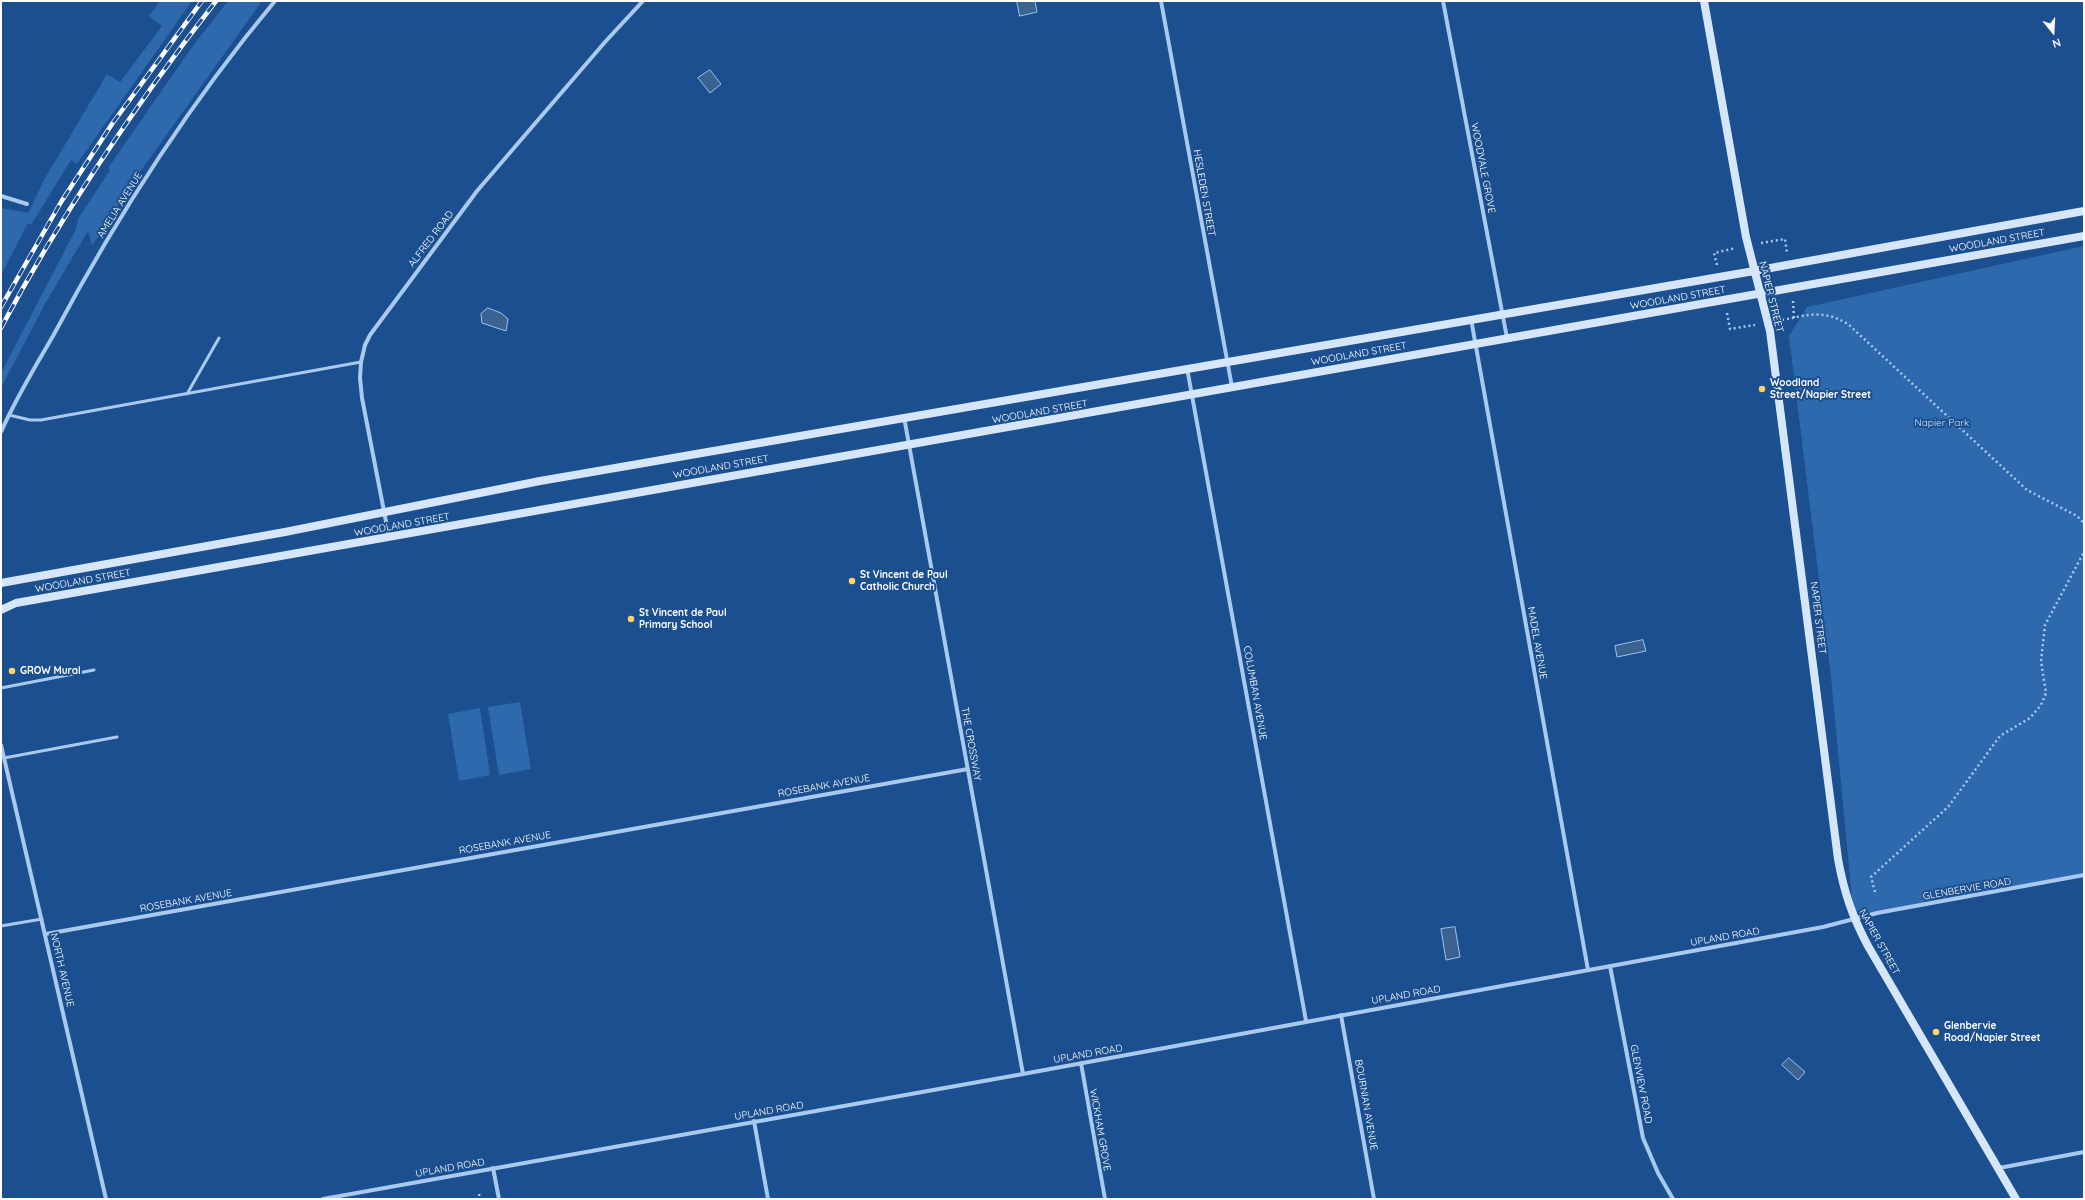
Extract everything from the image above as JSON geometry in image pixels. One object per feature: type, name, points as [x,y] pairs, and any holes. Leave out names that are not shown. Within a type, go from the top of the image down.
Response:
[{"type":"main road","name":"NAPIER STREET","points":[[1704,1],[1746,238],[1770,331],[1843,891],[1854,920],[2016,1199]]},
{"type":"main road","name":"WOODLAND STREET","points":[[1,583],[384,513],[548,479],[1227,362],[2084,211]]},
{"type":"main road","name":"WOODLAND STREET","points":[[1,610],[16,603],[475,523],[711,478],[909,446],[1192,394],[2084,236]]},
{"type":"street","name":"AMELIA AVENUE","points":[[1,432],[81,283],[121,216],[185,118],[248,34],[275,1]]},
{"type":"street","name":"ALFRED ROAD","points":[[389,537],[362,398],[361,362],[365,345],[370,335],[477,191],[605,42],[643,1]]},
{"type":"street","name":"HESLEDEN STREET","points":[[1161,1],[1232,387]]},
{"type":"street","name":"WOODVALE GROVE","points":[[1443,1],[1507,338]]},
{"type":"street","points":[[1,196],[26,204]]},
{"type":"street","name":"MADEL AVENUE","points":[[1471,319],[1588,970]]},
{"type":"street","name":"COLUMBAN AVENUE","points":[[1187,368],[1306,1021]]},
{"type":"street","name":"THE CROSSWAY","points":[[904,417],[1023,1074]]},
{"type":"street","name":"NORTH AVENUE","points":[[1,745],[46,934],[106,1199]]},
{"type":"street","name":"ROSEBANK AVENUE","points":[[46,934],[968,769]]},
{"type":"street","name":"GLENBERVIE ROAD","points":[[1854,920],[1877,913],[2084,875]]},
{"type":"street","name":"UPLAND ROAD","points":[[323,1199],[754,1121],[1081,1064],[1854,920]]},
{"type":"street","name":"GLENVIEW ROAD","points":[[1610,966],[1643,1138],[1655,1167],[1673,1199]]},
{"type":"street","name":"BOURNIAN AVENUE","points":[[1341,1015],[1374,1199]]},
{"type":"street","name":"WICKHAM GROVE","points":[[1081,1064],[1105,1199]]},
{"type":"street","points":[[754,1121],[768,1199]]},
{"type":"street","points":[[1999,1168],[2084,1152]]},
{"type":"street","points":[[493,1168],[499,1199]]},
{"type":"lane","points":[[186,394],[219,338]]},
{"type":"lane","points":[[9,415],[30,420],[41,420],[361,362]]},
{"type":"lane","points":[[1,688],[94,670]]},
{"type":"lane","points":[[4,758],[117,737]]},
{"type":"lane","points":[[1,926],[42,919]]},
{"type":"path","points":[[1794,318],[1817,314],[1833,316],[1848,324],[2026,490],[2077,516],[2084,523]]},
{"type":"path","points":[[1875,892],[1871,877],[1948,807],[1986,753],[2000,736],[2030,718],[2041,705],[2046,693],[2041,661],[2045,625],[2084,552]]},
{"type":"path","points":[[479,1194],[480,1199]]},
{"type":"green space","points":[[160,1],[192,1],[77,164],[71,160],[31,225],[28,223],[1,275],[1,208],[28,213],[45,178],[107,74],[120,82],[162,26],[149,16]]},
{"type":"green space","points":[[228,1],[262,1],[135,179],[92,246],[88,231],[46,302],[1,388],[1,373],[76,229],[78,219],[110,170],[108,168],[192,47]]},
{"type":"green space","name":"Napier Park","points":[[2084,246],[2084,873],[1854,920],[1831,677],[1789,336],[1807,307]]},
{"type":"green space","points":[[520,702],[531,769],[499,775],[488,707]]},
{"type":"green space","points":[[480,708],[490,775],[459,781],[448,714]]},
{"type":"shaded area","points":[[1017,1],[1035,1],[1037,12],[1020,16]]},
{"type":"shaded area","points":[[710,70],[721,84],[710,93],[698,78]]},
{"type":"shaded area","points":[[488,308],[501,313],[508,319],[506,331],[482,323],[481,314]]},
{"type":"shaded area","points":[[1643,640],[1646,651],[1617,657],[1615,646]]},
{"type":"shaded area","points":[[1455,927],[1460,957],[1446,960],[1441,929]]},
{"type":"shaded area","points":[[1789,1058],[1805,1072],[1798,1080],[1782,1065]]},
{"type":"railway","points":[[1,307],[61,202],[112,124],[202,1]]},
{"type":"railway","points":[[1,328],[24,285],[101,160],[157,79],[216,1]]},
{"type":"place","name":"Woodland Street/Napier Street","points":[[1762,389]]},
{"type":"place","name":"St Vincent de Paul Catholic Church","points":[[852,581]]},
{"type":"place","name":"St Vincent de Paul Primary School","points":[[631,619]]},
{"type":"place","name":"GROW Mural","points":[[12,671]]},
{"type":"place","name":"Glenbervie Road/Napier Street","points":[[1936,1032]]}]
